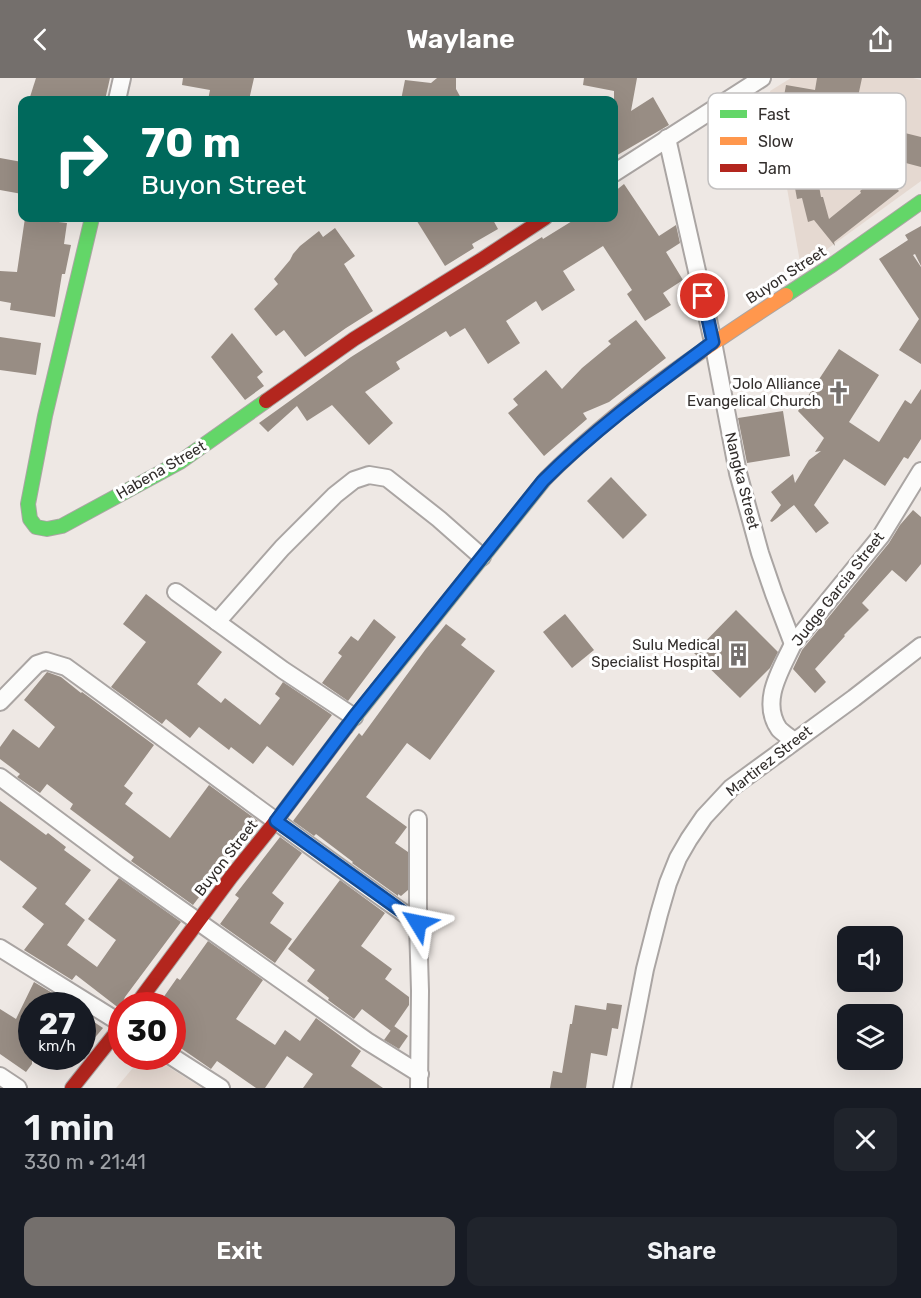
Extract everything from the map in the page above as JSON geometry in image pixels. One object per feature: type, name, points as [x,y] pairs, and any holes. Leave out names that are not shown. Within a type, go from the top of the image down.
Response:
[{"type":"main road","name":"Buyon Street","points":[[146,992],[354,717],[543,481],[568,456],[628,405],[713,342],[832,265],[921,202]]},
{"type":"main road","name":"Habena Street","points":[[91,222],[45,416],[30,493],[28,516],[32,525],[39,529],[46,530],[62,526],[180,462],[354,339],[539,222]]},
{"type":"main road","points":[[72,1088],[108,1043]]},
{"type":"street","points":[[118,96],[122,78]]},
{"type":"street","points":[[738,93],[762,78]]},
{"type":"street","points":[[618,170],[708,112]]},
{"type":"street","name":"Nangka Street","points":[[667,138],[713,342],[738,473],[760,553],[794,645]]},
{"type":"street","name":"Judge Garcia Street","points":[[794,741],[780,730],[772,712],[771,701],[774,685],[794,645],[881,536],[921,471]]},
{"type":"street","points":[[217,622],[282,548],[335,495],[354,480],[369,475],[387,478],[482,557]]},
{"type":"street","points":[[176,592],[354,717]]},
{"type":"street","name":"Martirez Street","points":[[622,1088],[658,914],[678,858],[689,839],[714,805],[731,789],[921,646]]},
{"type":"street","points":[[0,702],[37,664],[46,662],[66,667],[418,923]]},
{"type":"street","points":[[0,777],[118,865],[420,1081]]},
{"type":"street","points":[[418,819],[420,1081]]},
{"type":"street","points":[[0,948],[108,1016]]},
{"type":"street","points":[[186,1066],[221,1088]]},
{"type":"street","points":[[0,1076],[18,1088]]},
{"type":"shaded area","points":[[791,78],[913,78],[921,80],[921,181],[801,268],[787,189],[906,189],[906,93],[770,93],[770,91]]},
{"type":"shaded area","points":[[131,1070],[173,1070],[202,1088],[116,1088]]},
{"type":"building","points":[[36,78],[110,78],[106,96],[30,96]]},
{"type":"building","points":[[183,78],[254,78],[250,96],[209,96],[210,90],[182,85]]},
{"type":"building","points":[[437,78],[456,78],[456,89],[460,96],[402,96],[405,80],[431,83]]},
{"type":"building","points":[[584,78],[637,78],[631,111],[653,97],[669,125],[618,155],[618,96],[614,96],[614,91],[583,85]]},
{"type":"building","points":[[817,78],[862,78],[859,93],[785,93],[786,85],[815,90]]},
{"type":"building","points":[[906,133],[921,137],[921,167],[906,163]]},
{"type":"building","points":[[0,158],[18,161],[18,193],[0,190]]},
{"type":"building","points":[[624,184],[659,236],[676,225],[680,243],[666,252],[683,280],[663,293],[671,305],[645,321],[627,294],[632,290],[603,246],[563,271],[575,290],[542,311],[536,301],[506,321],[520,343],[488,364],[465,328],[450,337],[446,331],[396,362],[400,369],[365,392],[393,423],[369,445],[332,405],[307,421],[297,406],[268,432],[259,423],[351,357],[542,237],[543,239],[571,222],[618,222],[618,189]]},
{"type":"building","points":[[795,189],[820,189],[829,219],[861,193],[862,189],[897,189],[899,191],[834,242],[835,246],[814,220],[808,222],[802,198],[797,199]]},
{"type":"building","points":[[24,222],[67,223],[64,244],[71,245],[65,274],[62,274],[55,317],[10,310],[11,303],[0,301],[0,271],[17,272]]},
{"type":"building","points":[[418,222],[494,222],[498,229],[472,244],[474,248],[445,266]]},
{"type":"building","points":[[921,226],[921,266],[915,254],[913,255],[921,267],[921,364],[899,350],[919,319],[879,259],[908,240],[905,235]]},
{"type":"building","points":[[335,228],[355,256],[344,264],[373,311],[305,357],[284,330],[276,336],[254,309],[278,284],[274,279],[300,246],[319,231],[323,237]]},
{"type":"building","points":[[636,320],[666,358],[609,402],[583,413],[587,419],[544,456],[508,413],[518,405],[513,399],[546,370],[562,389],[582,368],[611,344],[608,341]]},
{"type":"building","points":[[232,333],[263,372],[257,377],[264,386],[245,400],[211,357]]},
{"type":"building","points":[[0,337],[41,343],[36,375],[0,370]]},
{"type":"building","points":[[839,349],[879,375],[849,422],[879,442],[905,400],[911,404],[921,389],[921,439],[908,459],[904,457],[885,486],[844,459],[814,505],[829,523],[816,533],[794,505],[772,522],[770,521],[781,505],[771,492],[793,474],[795,483],[809,460],[821,451],[815,452],[824,438],[798,411]]},
{"type":"building","points":[[783,411],[790,456],[747,463],[738,418]]},
{"type":"building","points":[[611,477],[647,515],[623,539],[587,501]]},
{"type":"building","points":[[913,510],[921,517],[921,564],[906,582],[892,570],[862,603],[869,610],[815,669],[826,682],[815,693],[793,669],[802,650]]},
{"type":"building","points":[[146,594],[222,652],[197,684],[221,703],[225,698],[260,725],[280,698],[275,694],[283,682],[332,715],[293,766],[267,746],[253,764],[231,747],[229,750],[199,727],[190,738],[166,719],[162,724],[111,687],[146,642],[123,624]]},
{"type":"building","name":"Sulu Medical Specialist Hospital","points":[[736,610],[778,652],[770,668],[740,698],[694,653]]},
{"type":"building","points":[[565,614],[594,650],[572,668],[543,632]]},
{"type":"building","points":[[374,619],[396,637],[348,701],[322,683],[342,656],[338,653],[351,636],[358,641]]},
{"type":"building","points":[[446,624],[466,639],[461,645],[495,671],[430,760],[407,743],[366,797],[407,827],[395,843],[408,852],[408,890],[398,896],[316,834],[314,836],[293,821],[359,733],[362,736]]},
{"type":"building","points":[[47,672],[61,677],[154,745],[124,786],[133,793],[125,804],[170,838],[209,785],[258,821],[193,905],[131,861],[134,857],[70,809],[73,804],[47,784],[40,793],[17,777],[20,774],[0,759],[0,747],[13,729],[39,748],[55,727],[24,700]]},
{"type":"building","points":[[0,801],[46,835],[48,833],[66,847],[64,850],[91,870],[65,904],[85,920],[67,945],[97,967],[116,940],[88,919],[119,878],[181,922],[129,992],[108,992],[108,1000],[76,975],[72,980],[24,950],[44,924],[22,907],[37,888],[0,860]]},
{"type":"building","points":[[280,837],[302,853],[272,893],[284,903],[270,923],[292,939],[275,963],[220,924],[239,898],[235,895]]},
{"type":"building","points":[[340,880],[385,913],[361,946],[392,969],[385,979],[409,997],[409,1005],[391,1031],[362,1009],[354,1019],[328,1000],[329,998],[307,981],[315,970],[288,949]]},
{"type":"building","points":[[208,941],[263,980],[236,1019],[275,1045],[285,1030],[300,1041],[316,1018],[361,1051],[351,1066],[383,1088],[303,1088],[313,1074],[287,1056],[265,1088],[256,1088],[217,1061],[211,1069],[186,1052],[186,992],[167,992],[177,978],[180,980]]},
{"type":"building","points":[[34,982],[51,992],[29,992]]},
{"type":"building","points":[[607,1003],[622,1005],[618,1029],[612,1028],[607,1056],[591,1053],[586,1088],[550,1088],[553,1071],[562,1073],[575,1005],[606,1010]]},
{"type":"building","points":[[0,1009],[16,1019],[18,1015],[18,1066],[0,1054]]},
{"type":"building","points":[[96,1023],[103,1028],[96,1036]]},
{"type":"building","points":[[394,1026],[408,1036],[399,1049],[384,1040]]},
{"type":"traffic: fast","points":[[786,295],[921,202]]},
{"type":"traffic: fast","points":[[91,222],[45,416],[28,504],[30,519],[36,527],[47,529],[62,526],[180,462],[266,401]]},
{"type":"traffic: fast","points":[[346,728],[546,478]]},
{"type":"traffic: slow","points":[[546,478],[602,427],[661,380],[786,295]]},
{"type":"traffic: jam","points":[[266,401],[354,339],[539,222]]},
{"type":"traffic: jam","points":[[146,992],[346,728]]},
{"type":"traffic: jam","points":[[72,1088],[108,1043]]},
{"type":"place","name":"Jolo Alliance Evangelical Church","points":[[839,393]]},
{"type":"place","name":"Sulu Medical Specialist Hospital","points":[[738,654]]},
{"type":"route","points":[[418,923],[276,821],[354,717],[543,481],[568,456],[628,405],[713,342],[703,296]]}]
